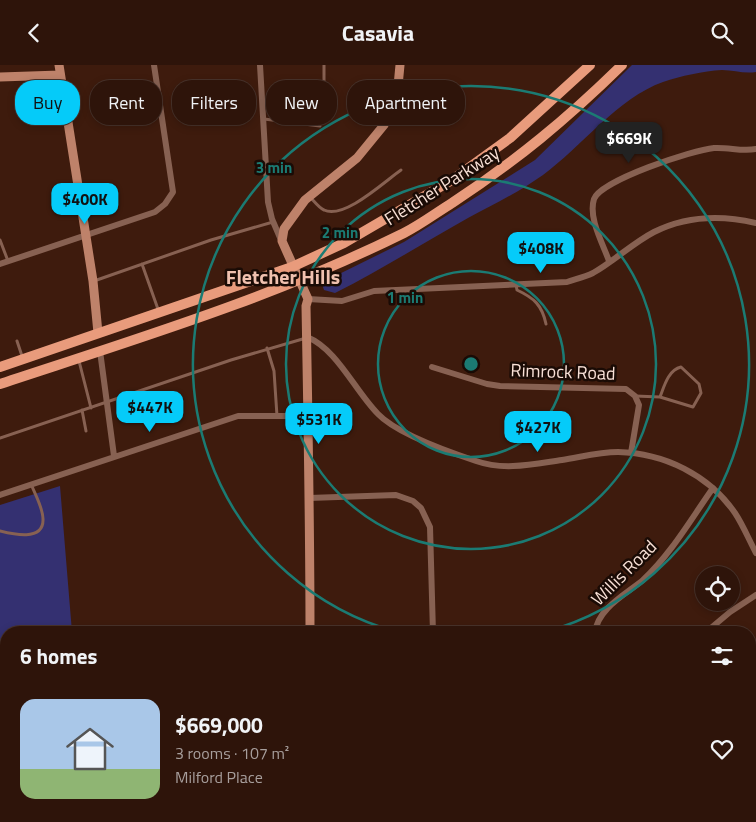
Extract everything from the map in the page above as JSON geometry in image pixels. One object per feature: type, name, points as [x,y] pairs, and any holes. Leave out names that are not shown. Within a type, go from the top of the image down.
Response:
[{"type":"main road","name":"Fletcher Parkway","points":[[0,367],[292,267],[344,243],[452,179],[510,138],[590,65]]},
{"type":"main road","name":"Fletcher Parkway","points":[[0,384],[100,351],[298,280],[405,233],[481,184],[540,141],[622,65]]},
{"type":"main road","points":[[100,351],[101,343],[124,324]]},
{"type":"main road","points":[[78,358],[93,346],[98,333]]},
{"type":"street","points":[[59,65],[93,281],[98,333]]},
{"type":"street","points":[[0,264],[85,237],[154,211],[165,204],[173,192],[154,65]]},
{"type":"street","points":[[260,65],[268,201],[274,222],[292,267],[308,299],[306,306],[310,498],[310,626]]},
{"type":"street","points":[[282,241],[284,229],[310,196],[356,158],[384,125],[398,85],[400,65]]},
{"type":"street","points":[[0,77],[60,75]]},
{"type":"street","points":[[609,261],[593,213],[594,199],[601,189],[612,182],[683,155],[714,148],[746,151],[756,149]]},
{"type":"street","points":[[308,299],[342,301],[374,291],[568,282],[593,273],[653,233],[686,221],[722,218],[756,223]]},
{"type":"street","points":[[307,337],[324,346],[383,419],[444,450],[478,462],[514,466],[597,454],[631,453],[675,464],[697,476],[712,488],[736,514],[756,553]]},
{"type":"street","points":[[100,351],[114,457]]},
{"type":"street","name":"Rimrock Road","points":[[432,367],[487,384],[626,389],[635,396],[639,405],[631,453]]},
{"type":"street","points":[[0,495],[238,416],[307,416]]},
{"type":"street","name":"Willis Road","points":[[597,626],[598,620],[604,612],[645,578],[666,555],[712,488]]},
{"type":"street","points":[[310,498],[396,495],[413,501],[421,508],[430,527],[433,626]]},
{"type":"street","points":[[713,626],[756,595]]},
{"type":"lane","points":[[324,65],[324,80]]},
{"type":"lane","points":[[263,119],[320,126]]},
{"type":"lane","points":[[310,196],[323,210],[331,212],[341,211],[355,204],[401,170]]},
{"type":"lane","points":[[93,281],[274,222]]},
{"type":"lane","points":[[0,240],[8,262]]},
{"type":"lane","points":[[142,264],[159,312]]},
{"type":"lane","points":[[516,285],[517,290],[532,297],[537,303],[544,313],[546,324]]},
{"type":"lane","points":[[0,438],[267,348],[307,337]]},
{"type":"lane","points":[[17,341],[23,359]]},
{"type":"lane","points":[[267,348],[274,371],[277,416]]},
{"type":"lane","points":[[78,358],[92,408]]},
{"type":"lane","points":[[635,396],[660,397],[693,407],[701,393],[700,384],[680,367],[676,368],[667,381],[660,397]]},
{"type":"lane","points":[[82,411],[86,431]]},
{"type":"lane","points":[[0,531],[21,536],[34,533],[40,529],[44,520],[31,484]]},
{"type":"shaded area","points":[[632,65],[756,65],[756,72],[747,73],[722,70],[700,73],[663,82],[646,89],[615,111],[557,164],[525,187],[335,293],[324,290],[322,284],[325,281],[404,242],[535,160]]},
{"type":"shaded area","points":[[60,486],[72,626],[0,626],[0,505]]},
{"type":"district","name":"Fletcher Hills","points":[[283,277]]}]
